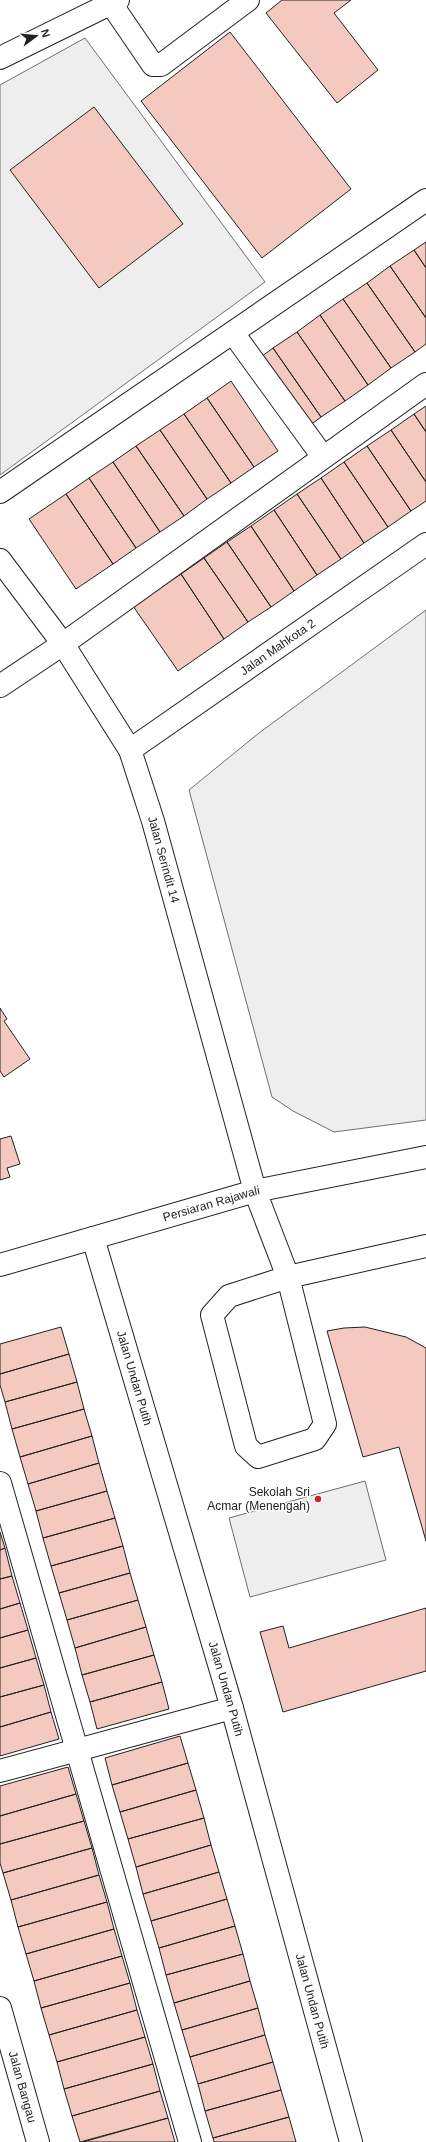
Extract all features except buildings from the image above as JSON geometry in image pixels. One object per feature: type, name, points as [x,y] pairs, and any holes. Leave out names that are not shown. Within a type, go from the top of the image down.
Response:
[{"type":"street","points":[[0,58],[115,2],[153,65],[161,65],[248,0]]},
{"type":"street","points":[[0,492],[426,200]]},
{"type":"street","points":[[233,333],[323,457]]},
{"type":"street","points":[[0,686],[64,644],[426,384]]},
{"type":"street","name":"Jalan Mahkota 2","points":[[130,750],[426,544]]},
{"type":"street","name":"Jalan Serindit 14","points":[[0,560],[64,644],[130,750],[153,821],[255,1191],[288,1277],[325,1424],[315,1439],[258,1457],[246,1446],[212,1315],[229,1296],[288,1277]]},
{"type":"street","name":"Persiaran Rajawali","points":[[0,1265],[255,1191],[426,1157]]},
{"type":"street","name":"Jalan Undan Putih","points":[[93,1238],[232,1708],[351,2142]]},
{"type":"street","points":[[288,1277],[426,1246]]},
{"type":"street","points":[[0,1483],[190,2142]]},
{"type":"street","points":[[0,1771],[232,1708]]},
{"type":"street","name":"Jalan Bangau","points":[[0,2008],[38,2142]]},
{"type":"shaded area","points":[[85,38],[265,282],[0,475],[0,85]]},
{"type":"shaded area","points":[[426,610],[426,1120],[334,1132],[293,1111],[272,1097],[189,790],[259,733]]},
{"type":"shaded area","points":[[365,1481],[386,1560],[250,1597],[229,1518]]},
{"type":"place","name":"Sekolah Sri Acmar (Menengah)","points":[[318,1499]]}]
